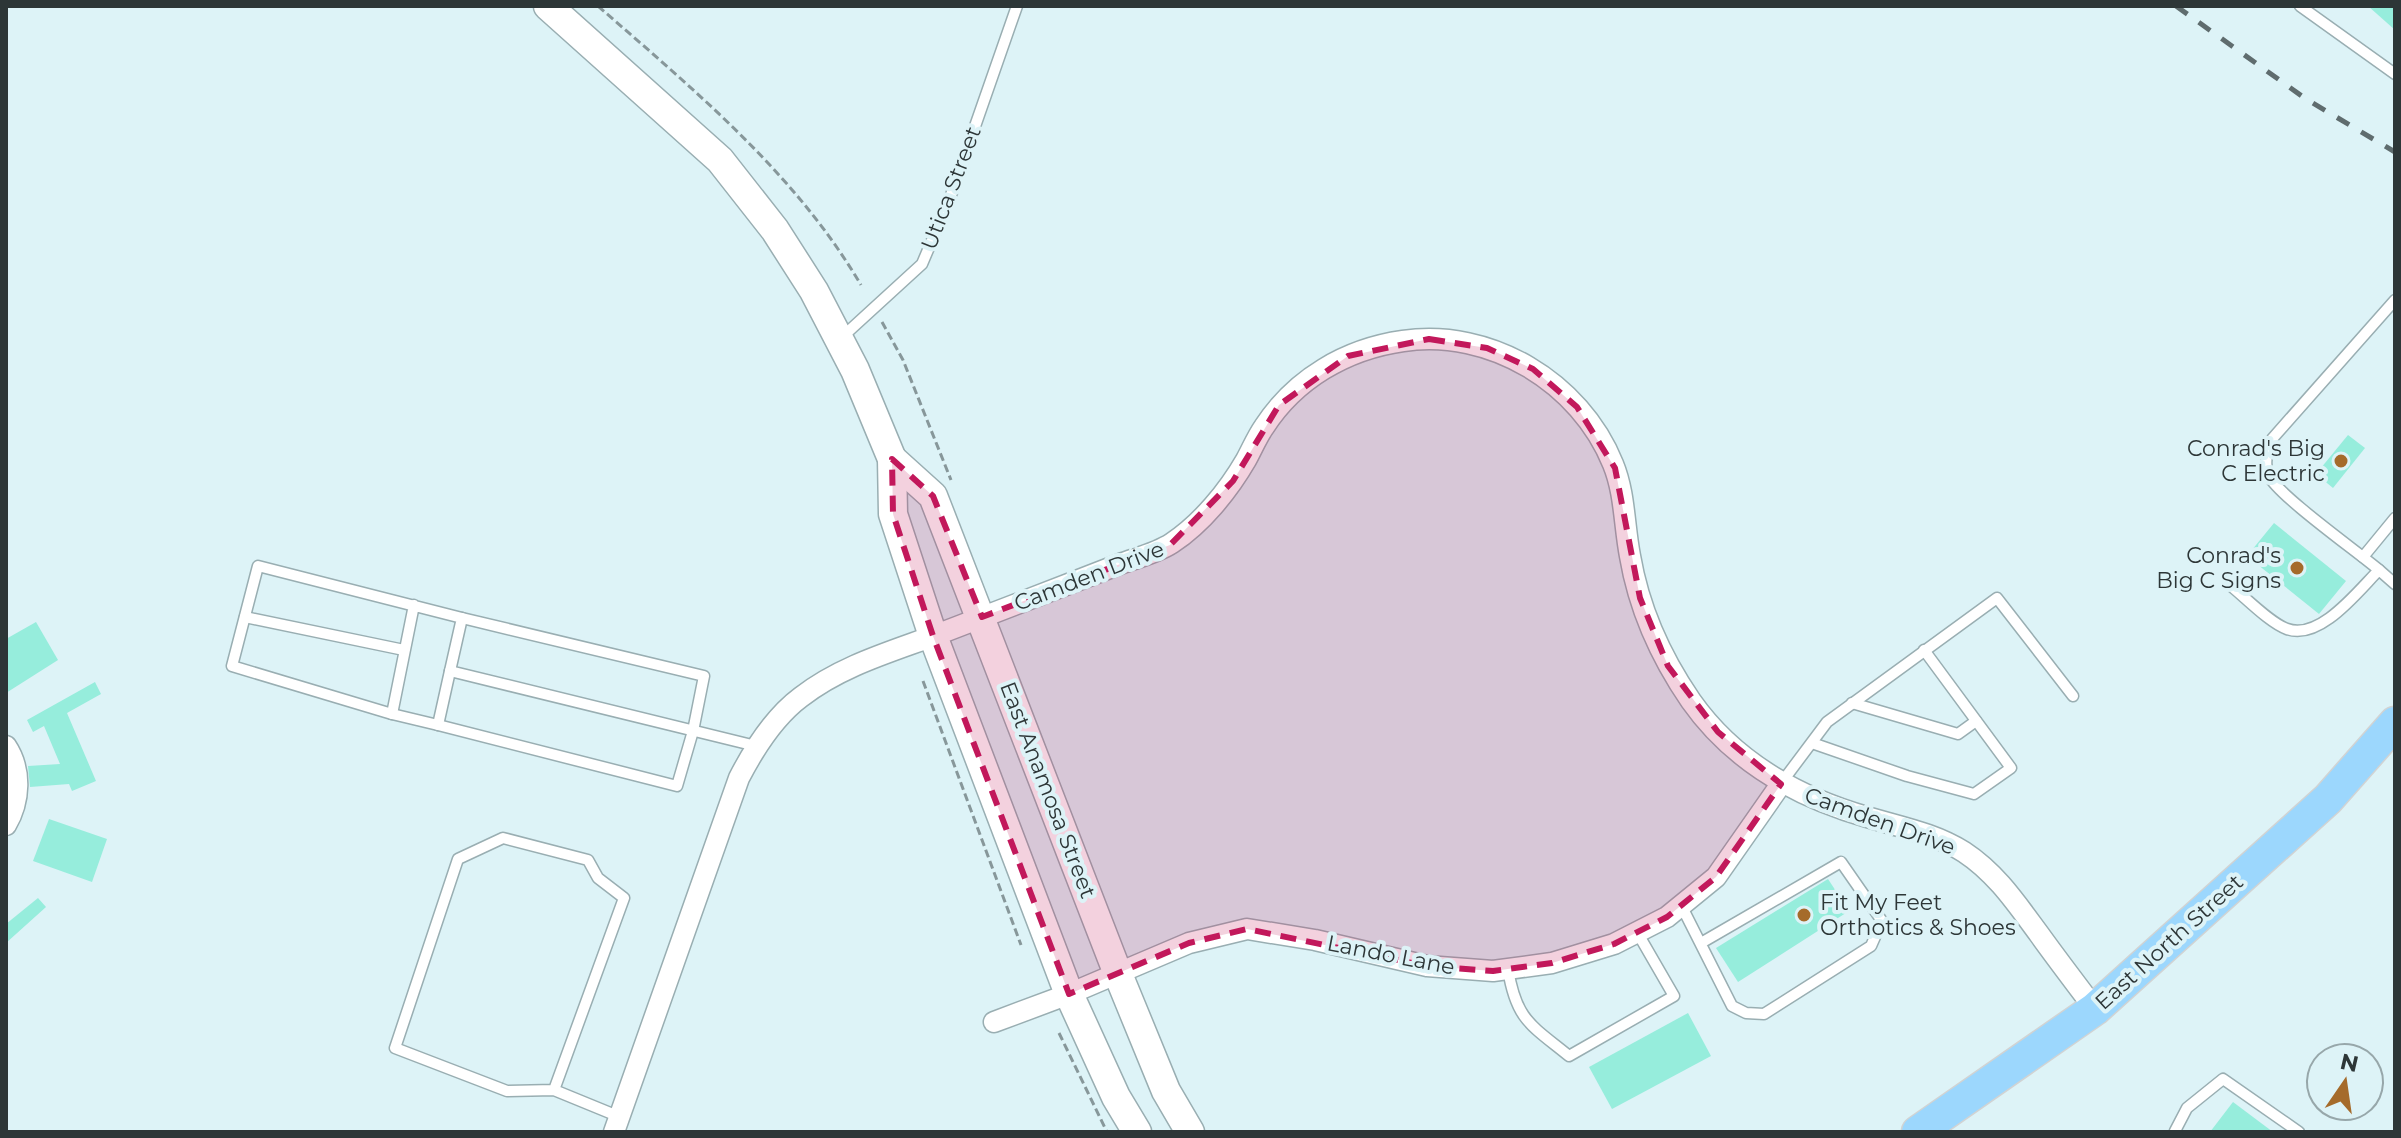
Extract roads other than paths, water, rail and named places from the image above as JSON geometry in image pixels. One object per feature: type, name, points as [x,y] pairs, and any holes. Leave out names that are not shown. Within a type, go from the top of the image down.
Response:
[{"type":"main road","name":"East Anamosa Street","points":[[548,6],[720,160],[775,230],[814,291],[840,340],[892,459],[893,514],[933,636],[1069,994],[1116,1097],[1137,1132]]},
{"type":"main road","name":"East Anamosa Street","points":[[892,459],[933,496],[1118,974],[1166,1091],[1190,1132]]},
{"type":"main road","name":"East North Street","points":[[1918,1132],[2095,1009],[2328,799],[2395,723]]},
{"type":"street","name":"Camden Drive","points":[[617,1124],[739,778],[756,746],[799,698],[855,665],[1170,545],[1213,507],[1233,481],[1279,405],[1326,366],[1348,356],[1400,341],[1457,341],[1487,348],[1533,369],[1577,407],[1593,428],[1615,468],[1646,619],[1668,666],[1695,706],[1718,732],[1781,784],[1839,808],[1943,840],[1965,853],[2004,886],[2095,1009]]},
{"type":"street","points":[[6,746],[12,756],[19,787],[6,825]]},
{"type":"street","name":"Lando Lane","points":[[994,1022],[1189,943],[1247,929],[1315,940],[1427,966],[1493,971],[1552,963],[1614,944],[1667,917],[1716,877],[1781,784]]},
{"type":"lane","name":"Utica Street","points":[[840,340],[922,264],[950,198],[1017,6]]},
{"type":"lane","points":[[2300,6],[2395,74]]},
{"type":"lane","points":[[2395,300],[2272,439],[2266,458],[2269,476],[2284,493],[2395,584]]},
{"type":"lane","points":[[2363,557],[2395,518]]},
{"type":"lane","points":[[258,566],[414,605],[704,676],[693,731],[677,786],[392,714],[232,666],[258,566]]},
{"type":"lane","points":[[2231,586],[2284,628],[2299,632],[2315,628],[2332,616],[2379,570]]},
{"type":"lane","points":[[1781,784],[1827,722],[1997,598],[2073,696]]},
{"type":"lane","points":[[392,714],[414,605]]},
{"type":"lane","points":[[245,617],[404,650]]},
{"type":"lane","points":[[438,725],[462,618]]},
{"type":"lane","points":[[1812,743],[1907,776],[1974,794],[2011,768],[1924,650]]},
{"type":"lane","points":[[450,671],[756,746]]},
{"type":"lane","points":[[1852,703],[1958,734],[1976,721]]},
{"type":"lane","points":[[554,1090],[624,898],[598,878],[588,860],[503,838],[458,859],[395,1048],[507,1091],[554,1090],[617,1124]]},
{"type":"lane","points":[[1681,905],[1732,1006],[1746,1013],[1764,1014],[1871,946],[1882,921],[1841,862],[1701,943]]},
{"type":"lane","points":[[1508,969],[1512,998],[1522,1017],[1569,1056],[1674,996],[1637,932]]},
{"type":"lane","points":[[2176,1132],[2187,1108],[2223,1079],[2299,1132]]},
{"type":"railway","points":[[2176,6],[2306,99],[2395,152]]},
{"type":"place","name":"Conrad's Big C Electric","points":[[2341,461]]},
{"type":"place","name":"Conrad's Big C Signs","points":[[2297,568]]},
{"type":"place","name":"Fit My Feet Orthotics & Shoes","points":[[1804,915]]}]
